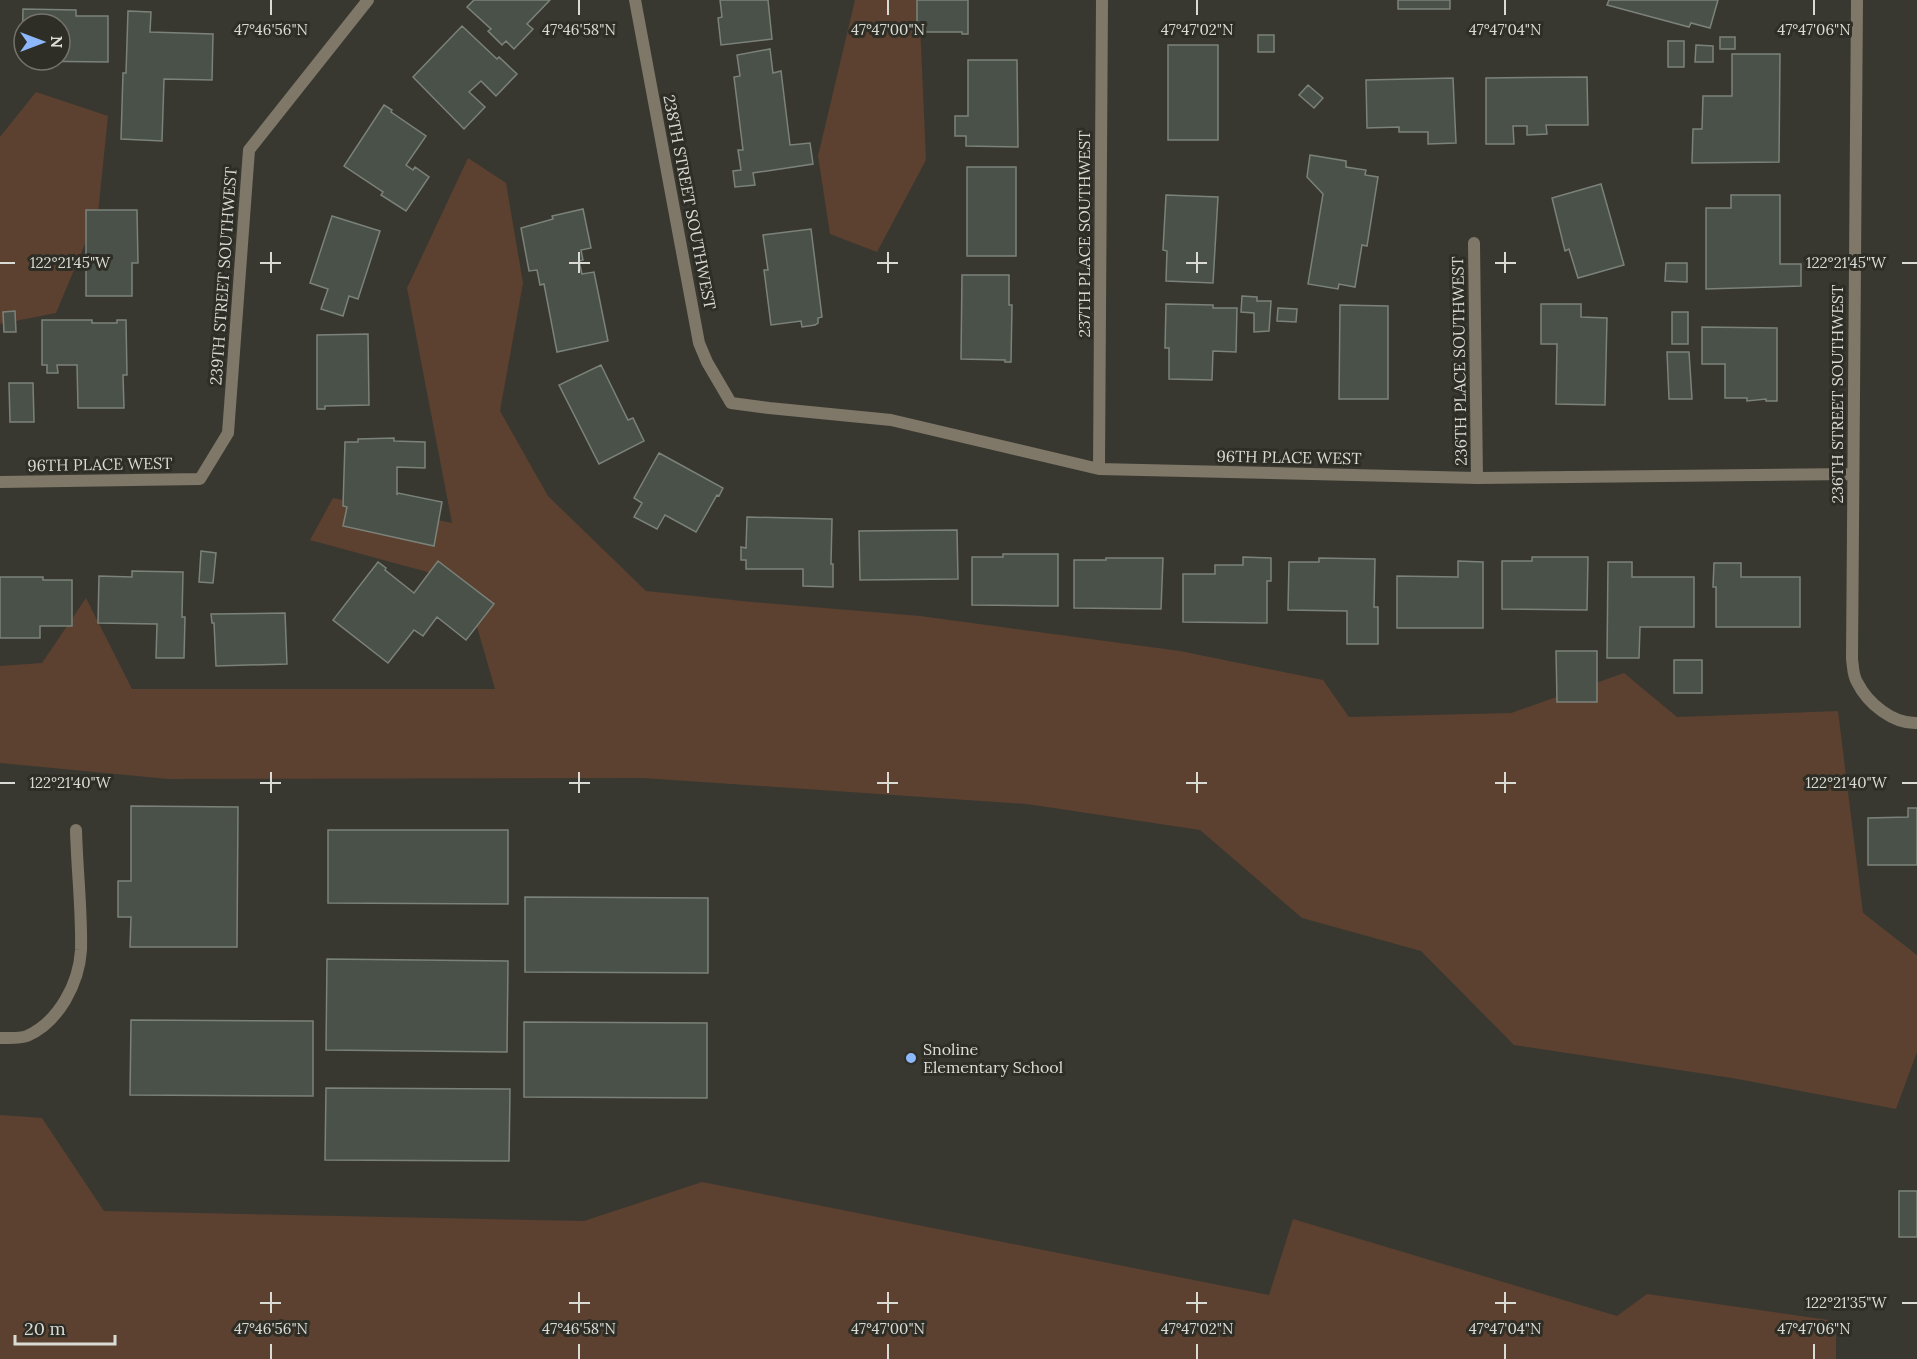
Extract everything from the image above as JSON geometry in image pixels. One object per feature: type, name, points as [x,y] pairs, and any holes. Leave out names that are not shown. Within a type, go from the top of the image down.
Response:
[{"type":"street","name":"239TH STREET SOUTHWEST","points":[[200,479],[228,433],[249,150],[368,0]]},
{"type":"street","name":"238TH STREET SOUTHWEST","points":[[635,0],[699,343],[707,362],[731,403]]},
{"type":"street","name":"237TH PLACE SOUTHWEST","points":[[1099,469],[1102,0]]},
{"type":"street","name":"236TH STREET SOUTHWEST","points":[[1857,0],[1852,659],[1856,681],[1871,700],[1886,715],[1913,723]]},
{"type":"street","name":"236TH PLACE SOUTHWEST","points":[[1474,243],[1477,478]]},
{"type":"street","name":"96TH PLACE WEST","points":[[731,403],[891,420],[1099,469],[1477,478],[1853,474]]},
{"type":"street","name":"96TH PLACE WEST","points":[[0,482],[200,479]]},
{"type":"street","points":[[0,1038],[27,1036],[43,1026],[59,1009],[76,976],[81,951],[76,830]]},
{"type":"shaded area","points":[[855,0],[919,0],[926,160],[877,252],[830,234],[818,156]]},
{"type":"shaded area","points":[[36,92],[108,116],[98,213],[56,313],[0,324],[0,137]]},
{"type":"shaded area","points":[[468,158],[506,183],[523,283],[500,411],[548,496],[646,591],[920,616],[1180,651],[1323,680],[1349,717],[1511,713],[1624,673],[1677,717],[1838,711],[1863,913],[1917,955],[1917,1052],[1896,1109],[1732,1078],[1514,1045],[1421,951],[1302,918],[1200,830],[1027,804],[643,778],[168,779],[0,763],[0,666],[42,663],[86,598],[132,689],[495,689],[464,582],[310,540],[333,498],[452,523],[407,288]]},
{"type":"shaded area","points":[[0,1115],[42,1118],[104,1211],[584,1221],[702,1182],[1269,1295],[1293,1219],[1617,1316],[1647,1294],[1836,1321],[1836,1359],[0,1359]]},
{"type":"building","points":[[474,0],[550,0],[527,24],[533,29],[514,49],[506,41],[502,45],[488,31],[491,29],[467,7]]},
{"type":"building","points":[[720,0],[768,0],[772,39],[721,45],[718,18],[722,17]]},
{"type":"building","points":[[917,0],[968,0],[968,34],[917,32]]},
{"type":"building","points":[[1398,0],[1450,0],[1450,9],[1398,9]]},
{"type":"building","points":[[1609,0],[1718,0],[1710,28],[1691,23],[1689,27],[1607,5]]},
{"type":"building","points":[[23,9],[76,10],[76,16],[108,16],[108,62],[72,62],[72,12],[23,12]]},
{"type":"building","points":[[128,11],[151,12],[150,32],[213,34],[212,80],[164,79],[162,141],[121,139]]},
{"type":"building","points":[[462,26],[497,59],[499,57],[517,74],[496,96],[481,81],[469,92],[485,107],[464,129],[413,77]]},
{"type":"building","points":[[1258,35],[1274,35],[1274,52],[1258,52]]},
{"type":"building","points":[[1720,37],[1735,37],[1735,49],[1720,49]]},
{"type":"building","points":[[1668,41],[1684,41],[1684,67],[1668,67]]},
{"type":"building","points":[[1168,45],[1218,45],[1218,140],[1168,140]]},
{"type":"building","points":[[1696,45],[1713,46],[1713,62],[1695,62]]},
{"type":"building","points":[[770,49],[773,73],[781,71],[790,145],[810,143],[813,164],[753,173],[755,185],[735,187],[733,171],[741,170],[738,150],[743,150],[734,77],[740,76],[737,55]]},
{"type":"building","points":[[1732,54],[1780,54],[1779,162],[1692,163],[1693,129],[1702,129],[1703,96],[1732,96]]},
{"type":"building","points":[[968,60],[1017,60],[1018,147],[966,146],[966,136],[955,136],[955,116],[968,116]]},
{"type":"building","points":[[1587,77],[1588,125],[1546,125],[1547,134],[1527,135],[1527,126],[1513,126],[1514,144],[1486,144],[1486,78]]},
{"type":"building","points":[[1453,78],[1456,143],[1428,144],[1428,132],[1399,132],[1399,127],[1367,128],[1366,80]]},
{"type":"building","points":[[1308,85],[1323,98],[1314,108],[1299,95]]},
{"type":"building","points":[[384,105],[426,136],[406,165],[413,170],[415,167],[429,177],[406,211],[381,195],[383,192],[344,166]]},
{"type":"building","points":[[1310,155],[1346,161],[1346,167],[1366,170],[1365,175],[1378,177],[1367,246],[1362,245],[1355,287],[1339,284],[1338,289],[1308,284],[1323,194],[1307,177]]},
{"type":"building","points":[[967,167],[1016,167],[1016,256],[967,256]]},
{"type":"building","points":[[1601,184],[1624,265],[1578,278],[1569,249],[1565,251],[1552,198]]},
{"type":"building","points":[[1166,195],[1218,197],[1213,283],[1166,281],[1167,251],[1163,250]]},
{"type":"building","points":[[1731,195],[1780,195],[1780,264],[1801,264],[1801,286],[1706,289],[1706,208],[1731,208]]},
{"type":"building","points":[[583,209],[591,248],[581,250],[583,260],[579,261],[582,274],[594,272],[608,341],[557,352],[544,284],[540,285],[537,270],[529,271],[521,228],[553,219],[552,216]]},
{"type":"building","points":[[86,210],[137,210],[138,263],[132,263],[132,296],[86,296]]},
{"type":"building","points":[[332,216],[380,231],[358,299],[349,296],[343,316],[321,309],[328,289],[310,283]]},
{"type":"building","points":[[811,229],[822,317],[818,318],[818,323],[815,325],[802,327],[801,321],[771,325],[764,270],[768,270],[763,235]]},
{"type":"building","points":[[1666,263],[1687,263],[1687,282],[1665,281]]},
{"type":"building","points":[[962,275],[1009,275],[1009,305],[1012,305],[1011,362],[961,359]]},
{"type":"building","points":[[1242,296],[1257,297],[1257,301],[1271,301],[1269,331],[1254,332],[1254,313],[1241,312]]},
{"type":"building","points":[[1166,304],[1237,308],[1236,352],[1213,351],[1212,380],[1169,379],[1169,348],[1165,348]]},
{"type":"building","points":[[1541,304],[1581,304],[1581,317],[1607,318],[1605,405],[1556,404],[1557,344],[1541,344]]},
{"type":"building","points":[[1340,305],[1388,306],[1388,399],[1339,399]]},
{"type":"building","points":[[1278,308],[1297,309],[1296,322],[1277,321]]},
{"type":"building","points":[[15,311],[16,332],[4,332],[3,312]]},
{"type":"building","points":[[1672,312],[1688,312],[1688,344],[1672,344]]},
{"type":"building","points":[[42,320],[92,320],[92,323],[117,323],[117,320],[126,320],[127,375],[123,375],[124,408],[78,408],[77,365],[57,365],[58,373],[47,373],[47,365],[42,365]]},
{"type":"building","points":[[1702,327],[1777,328],[1777,401],[1725,398],[1725,364],[1702,364]]},
{"type":"building","points":[[368,334],[369,405],[325,406],[325,409],[317,409],[317,335]]},
{"type":"building","points":[[1667,352],[1689,352],[1692,399],[1669,399]]},
{"type":"building","points":[[601,365],[628,420],[633,418],[644,441],[599,464],[559,385]]},
{"type":"building","points":[[9,383],[33,383],[34,422],[10,422]]},
{"type":"building","points":[[394,438],[394,441],[425,442],[425,468],[397,467],[397,495],[398,493],[442,502],[434,546],[343,526],[347,507],[343,506],[345,442],[358,442],[358,439]]},
{"type":"building","points":[[659,453],[723,488],[696,532],[665,515],[657,529],[634,517],[642,503],[634,498]]},
{"type":"building","points":[[747,517],[832,519],[833,587],[803,586],[803,569],[746,569],[746,560],[741,560],[741,547],[746,548]]},
{"type":"building","points":[[957,530],[958,579],[860,580],[859,531]]},
{"type":"building","points":[[201,551],[216,553],[213,583],[199,582]]},
{"type":"building","points":[[1003,554],[1058,554],[1058,606],[972,605],[972,557],[1003,557]]},
{"type":"building","points":[[1243,557],[1271,558],[1271,581],[1267,581],[1267,623],[1183,622],[1183,574],[1215,574],[1215,565],[1243,565]]},
{"type":"building","points":[[1532,557],[1588,557],[1587,610],[1502,609],[1502,561],[1532,561]]},
{"type":"building","points":[[1106,558],[1163,558],[1161,609],[1074,608],[1074,560],[1106,560]]},
{"type":"building","points":[[1319,558],[1375,559],[1374,607],[1378,607],[1378,644],[1347,644],[1347,611],[1288,610],[1289,562],[1319,562]]},
{"type":"building","points":[[438,561],[494,604],[466,640],[437,617],[423,636],[414,630],[388,663],[333,620],[378,562],[414,593]]},
{"type":"building","points":[[1458,561],[1483,562],[1483,628],[1397,628],[1397,576],[1458,577]]},
{"type":"building","points":[[1608,562],[1632,562],[1632,577],[1694,577],[1694,627],[1640,627],[1639,658],[1607,658]]},
{"type":"building","points":[[1714,563],[1741,563],[1741,577],[1800,577],[1800,627],[1716,627]]},
{"type":"building","points":[[132,571],[183,572],[184,658],[156,658],[157,624],[98,623],[99,576],[132,577]]},
{"type":"building","points":[[0,577],[72,580],[72,626],[40,626],[40,638],[0,638]]},
{"type":"building","points":[[285,613],[287,664],[216,666],[214,623],[212,623],[211,614]]},
{"type":"building","points":[[1556,651],[1597,651],[1597,702],[1557,702]]},
{"type":"building","points":[[1674,660],[1702,660],[1702,693],[1674,693]]},
{"type":"building","points":[[131,806],[238,807],[237,947],[130,947],[131,917],[118,917],[118,881],[131,881]]},
{"type":"building","points":[[1908,808],[1917,808],[1917,865],[1868,865],[1868,818],[1908,817]]},
{"type":"building","points":[[328,830],[508,830],[508,904],[328,903]]},
{"type":"building","points":[[525,897],[708,898],[708,973],[525,972]]},
{"type":"building","points":[[327,959],[508,961],[507,1052],[326,1050]]},
{"type":"building","points":[[131,1020],[313,1021],[313,1096],[130,1095]]},
{"type":"building","points":[[524,1022],[707,1023],[707,1098],[524,1097]]},
{"type":"building","points":[[326,1088],[510,1089],[509,1161],[325,1160]]},
{"type":"building","points":[[1899,1191],[1917,1191],[1917,1237],[1899,1237]]},
{"type":"place","name":"Snoline Elementary School","points":[[911,1058]]}]
